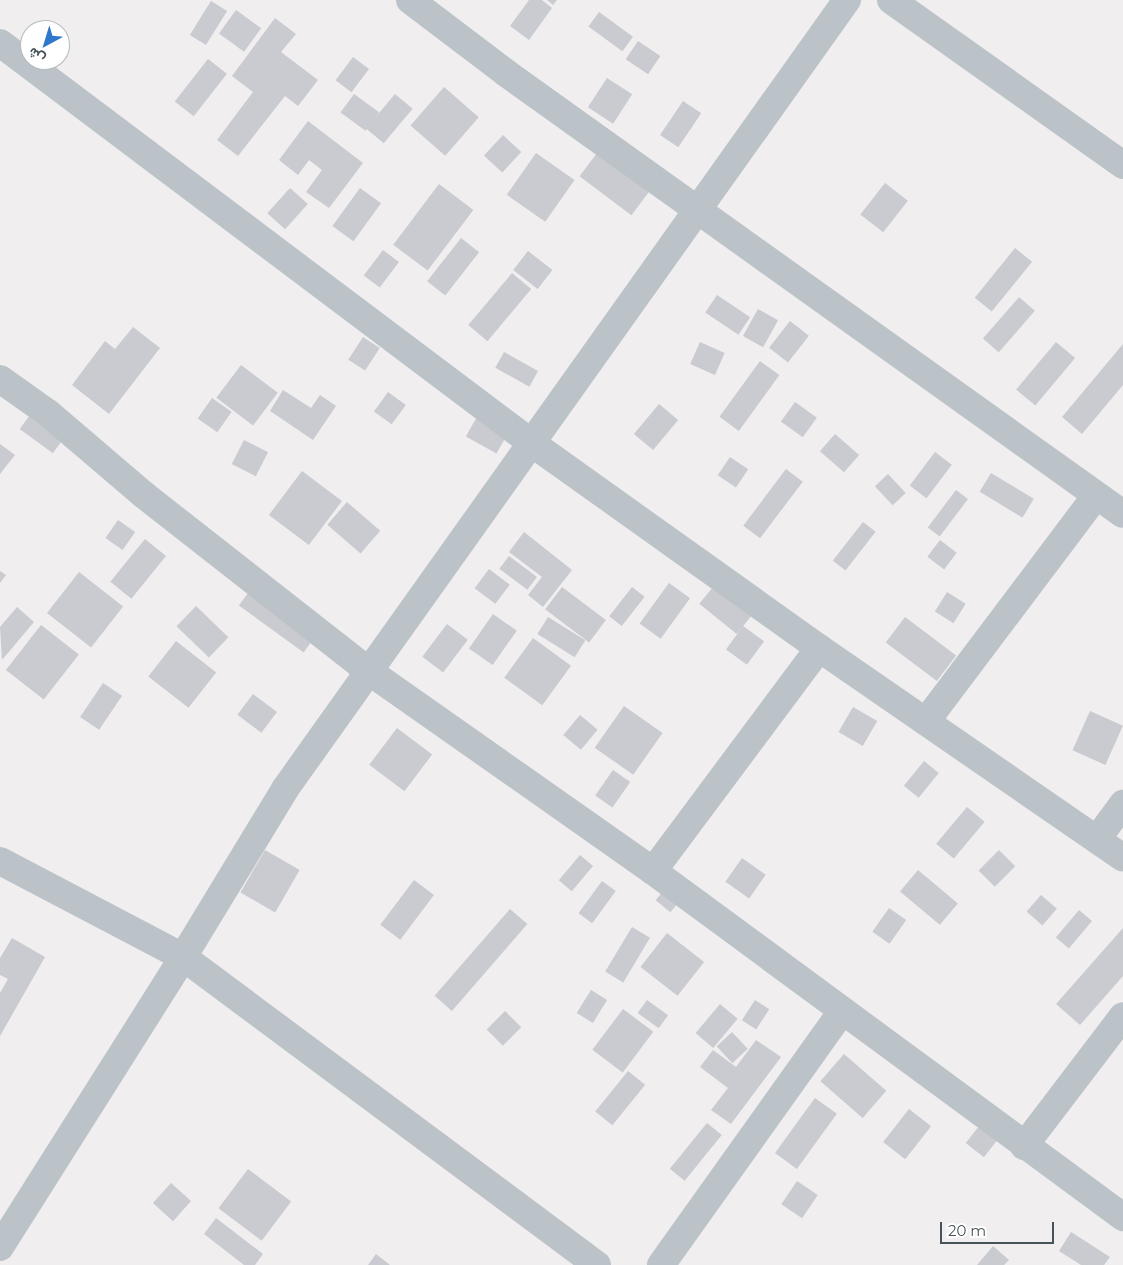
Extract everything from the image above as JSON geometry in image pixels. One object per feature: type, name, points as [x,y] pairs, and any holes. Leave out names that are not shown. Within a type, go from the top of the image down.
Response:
[{"type":"street","points":[[410,0],[506,73],[1123,514]]},
{"type":"street","points":[[0,1247],[183,957],[285,790],[533,444],[697,208],[847,0]]},
{"type":"street","points":[[891,0],[1123,165]]},
{"type":"street","points":[[0,43],[533,444],[819,648],[927,720],[1123,858]]},
{"type":"street","points":[[0,379],[48,413],[144,495],[370,672],[653,871],[841,1013],[1123,1217]]},
{"type":"street","points":[[927,720],[1096,496]]},
{"type":"street","points":[[653,871],[819,648]]},
{"type":"street","points":[[1097,839],[1123,804]]},
{"type":"street","points":[[0,861],[183,957],[597,1265]]},
{"type":"street","points":[[661,1265],[841,1013]]},
{"type":"street","points":[[1024,1146],[1123,1016]]},
{"type":"building","points":[[529,0],[542,0],[552,8],[529,40],[510,26]]},
{"type":"building","points":[[547,0],[557,0],[553,5]]},
{"type":"building","points":[[211,1],[227,11],[206,45],[190,35]]},
{"type":"building","points":[[236,10],[261,28],[244,52],[219,33]]},
{"type":"building","points":[[599,12],[633,37],[622,51],[588,27]]},
{"type":"building","points":[[275,18],[296,34],[281,52],[318,80],[298,106],[285,96],[238,156],[217,140],[253,92],[232,76]]},
{"type":"building","points":[[638,41],[660,56],[648,74],[626,59]]},
{"type":"building","points":[[353,57],[369,69],[352,92],[336,80]]},
{"type":"building","points":[[208,59],[227,74],[194,116],[175,102]]},
{"type":"building","points":[[607,78],[632,94],[613,124],[588,107]]},
{"type":"building","points":[[444,87],[479,117],[445,156],[411,125]]},
{"type":"building","points":[[354,94],[379,112],[366,131],[340,113]]},
{"type":"building","points":[[395,94],[413,109],[384,143],[366,128]]},
{"type":"building","points":[[683,101],[701,113],[678,147],[660,135]]},
{"type":"building","points":[[308,121],[363,163],[329,208],[306,192],[322,170],[309,160],[298,175],[279,160]]},
{"type":"building","points":[[503,135],[521,152],[502,173],[484,155]]},
{"type":"building","points":[[536,153],[575,180],[545,222],[507,195]]},
{"type":"building","points":[[597,153],[649,192],[631,215],[580,176]]},
{"type":"building","points":[[885,183],[908,201],[883,232],[860,215]]},
{"type":"building","points":[[439,184],[473,210],[428,271],[393,245]]},
{"type":"building","points":[[290,188],[308,204],[285,229],[267,213]]},
{"type":"building","points":[[360,188],[381,203],[353,241],[332,226]]},
{"type":"building","points":[[461,238],[479,252],[445,296],[427,281]]},
{"type":"building","points":[[1015,248],[1032,262],[992,312],[975,298]]},
{"type":"building","points":[[383,250],[399,262],[380,288],[364,276]]},
{"type":"building","points":[[528,251],[552,270],[538,289],[513,270]]},
{"type":"building","points":[[512,273],[531,289],[487,341],[468,325]]},
{"type":"building","points":[[717,295],[750,317],[738,335],[705,312]]},
{"type":"building","points":[[1019,297],[1035,311],[999,352],[983,339]]},
{"type":"building","points":[[758,309],[778,320],[763,347],[743,336]]},
{"type":"building","points":[[790,321],[809,336],[788,363],[769,348]]},
{"type":"building","points":[[133,327],[160,348],[109,414],[72,385],[105,341],[115,349]]},
{"type":"building","points":[[363,337],[380,348],[365,371],[348,360]]},
{"type":"building","points":[[700,342],[725,353],[715,375],[690,364]]},
{"type":"building","points":[[1056,342],[1075,358],[1035,406],[1016,389]]},
{"type":"building","points":[[1123,344],[1123,385],[1082,434],[1062,417]]},
{"type":"building","points":[[504,352],[538,371],[529,387],[495,368]]},
{"type":"building","points":[[760,361],[779,375],[739,431],[719,417]]},
{"type":"building","points":[[241,365],[278,393],[253,425],[216,398]]},
{"type":"building","points":[[283,390],[311,408],[320,395],[336,406],[313,440],[270,411]]},
{"type":"building","points":[[388,392],[406,405],[392,424],[374,411]]},
{"type":"building","points":[[212,398],[232,412],[217,432],[198,418]]},
{"type":"building","points":[[795,402],[817,418],[803,437],[781,421]]},
{"type":"building","points":[[659,404],[678,420],[653,450],[634,434]]},
{"type":"building","points":[[35,408],[68,432],[53,453],[20,429]]},
{"type":"building","points":[[479,413],[510,430],[497,454],[466,437]]},
{"type":"building","points":[[835,434],[859,455],[844,472],[820,451]]},
{"type":"building","points":[[244,440],[268,452],[256,476],[232,464]]},
{"type":"building","points":[[0,444],[15,455],[0,474]]},
{"type":"building","points":[[935,452],[952,465],[926,498],[910,486]]},
{"type":"building","points":[[730,457],[748,469],[736,488],[718,475]]},
{"type":"building","points":[[786,469],[803,482],[760,538],[743,526]]},
{"type":"building","points":[[302,471],[342,501],[309,545],[269,515]]},
{"type":"building","points":[[991,473],[1034,499],[1023,518],[980,492]]},
{"type":"building","points":[[888,474],[906,493],[893,505],[875,486]]},
{"type":"building","points":[[956,490],[968,499],[940,537],[928,528]]},
{"type":"building","points":[[347,502],[380,531],[361,554],[327,525]]},
{"type":"building","points":[[118,520],[135,532],[123,550],[105,538]]},
{"type":"building","points":[[863,522],[876,532],[845,570],[833,561]]},
{"type":"building","points":[[524,532],[572,570],[543,607],[528,595],[542,577],[509,552]]},
{"type":"building","points":[[145,539],[166,556],[131,599],[110,582]]},
{"type":"building","points":[[940,540],[957,553],[944,569],[927,557]]},
{"type":"building","points":[[509,556],[537,577],[527,590],[499,569]]},
{"type":"building","points":[[489,569],[510,585],[495,604],[475,588]]},
{"type":"building","points":[[0,571],[6,575],[0,583]]},
{"type":"building","points":[[79,572],[123,606],[91,647],[47,613]]},
{"type":"building","points":[[717,582],[754,612],[737,634],[699,604]]},
{"type":"building","points":[[669,583],[690,598],[661,639],[640,623]]},
{"type":"building","points":[[253,586],[318,633],[304,652],[239,605]]},
{"type":"building","points":[[562,587],[606,620],[589,642],[545,609]]},
{"type":"building","points":[[632,587],[645,597],[622,626],[609,616]]},
{"type":"building","points":[[947,592],[966,604],[953,623],[935,612]]},
{"type":"building","points":[[196,606],[228,637],[209,657],[177,626]]},
{"type":"building","points":[[17,607],[34,622],[2,660],[0,627]]},
{"type":"building","points":[[493,614],[517,631],[493,665],[469,648]]},
{"type":"building","points":[[548,617],[585,640],[575,657],[537,634]]},
{"type":"building","points":[[905,617],[956,656],[937,681],[886,643]]},
{"type":"building","points":[[447,624],[468,640],[443,672],[422,657]]},
{"type":"building","points":[[41,625],[79,655],[44,699],[6,670]]},
{"type":"building","points":[[743,626],[764,641],[747,665],[726,649]]},
{"type":"building","points":[[533,638],[571,666],[542,705],[504,678]]},
{"type":"building","points":[[176,641],[216,672],[188,708],[148,676]]},
{"type":"building","points":[[103,683],[122,696],[99,730],[80,717]]},
{"type":"building","points":[[253,694],[277,712],[261,733],[237,715]]},
{"type":"building","points":[[624,706],[663,733],[633,775],[595,748]]},
{"type":"building","points":[[853,707],[877,721],[863,746],[838,732]]},
{"type":"building","points":[[1090,711],[1123,726],[1105,765],[1073,750]]},
{"type":"building","points":[[580,715],[598,730],[581,750],[563,735]]},
{"type":"building","points":[[397,728],[432,754],[404,791],[369,765]]},
{"type":"building","points":[[924,761],[939,773],[919,798],[904,786]]},
{"type":"building","points":[[613,770],[630,782],[612,807],[595,795]]},
{"type":"building","points":[[967,807],[985,822],[954,859],[936,844]]},
{"type":"building","points":[[265,850],[300,870],[275,912],[240,892]]},
{"type":"building","points":[[999,850],[1015,866],[995,887],[978,871]]},
{"type":"building","points":[[580,855],[593,866],[572,891],[559,880]]},
{"type":"building","points":[[742,858],[766,875],[749,898],[725,882]]},
{"type":"building","points":[[918,870],[958,903],[940,925],[900,891]]},
{"type":"building","points":[[414,880],[434,895],[400,940],[380,925]]},
{"type":"building","points":[[672,880],[687,892],[670,912],[656,900]]},
{"type":"building","points":[[602,881],[616,891],[592,923],[578,913]]},
{"type":"building","points":[[1041,895],[1057,909],[1042,925],[1027,912]]},
{"type":"building","points":[[889,908],[906,920],[890,944],[872,932]]},
{"type":"building","points":[[510,909],[527,924],[452,1011],[435,996]]},
{"type":"building","points":[[1079,910],[1092,921],[1069,949],[1056,938]]},
{"type":"building","points":[[632,927],[650,938],[623,982],[605,972]]},
{"type":"building","points":[[1123,928],[1123,976],[1080,1025],[1056,1004]]},
{"type":"building","points":[[667,933],[704,962],[678,996],[641,967]]},
{"type":"building","points":[[12,938],[45,957],[0,1036],[0,993],[8,979],[0,975],[0,958]]},
{"type":"building","points":[[591,990],[607,1000],[593,1023],[577,1013]]},
{"type":"building","points":[[647,1000],[668,1015],[659,1028],[638,1013]]},
{"type":"building","points":[[755,1000],[769,1009],[756,1029],[742,1020]]},
{"type":"building","points":[[720,1004],[738,1019],[713,1048],[696,1033]]},
{"type":"building","points":[[623,1009],[653,1032],[623,1073],[592,1050]]},
{"type":"building","points":[[505,1011],[521,1027],[503,1046],[487,1029]]},
{"type":"building","points":[[732,1032],[748,1049],[732,1063],[717,1046]]},
{"type":"building","points":[[756,1040],[781,1057],[731,1124],[711,1110],[728,1088],[700,1067],[713,1050],[736,1067]]},
{"type":"building","points":[[844,1054],[886,1091],[863,1118],[820,1081]]},
{"type":"building","points":[[628,1071],[645,1085],[612,1125],[595,1111]]},
{"type":"building","points":[[815,1098],[837,1114],[797,1169],[775,1153]]},
{"type":"building","points":[[909,1109],[931,1126],[905,1159],[883,1142]]},
{"type":"building","points":[[983,1121],[1001,1135],[984,1157],[966,1143]]},
{"type":"building","points":[[707,1123],[722,1135],[685,1181],[670,1169]]},
{"type":"building","points":[[248,1169],[291,1201],[262,1241],[219,1208]]},
{"type":"building","points":[[797,1181],[818,1195],[802,1218],[781,1204]]},
{"type":"building","points":[[171,1183],[191,1201],[173,1221],[153,1203]]},
{"type":"building","points":[[216,1218],[263,1254],[255,1265],[244,1265],[204,1234]]},
{"type":"building","points":[[1071,1232],[1110,1257],[1104,1265],[1081,1265],[1059,1251]]},
{"type":"building","points":[[993,1246],[1009,1260],[1004,1265],[977,1265]]},
{"type":"building","points":[[376,1254],[390,1265],[368,1265]]}]
